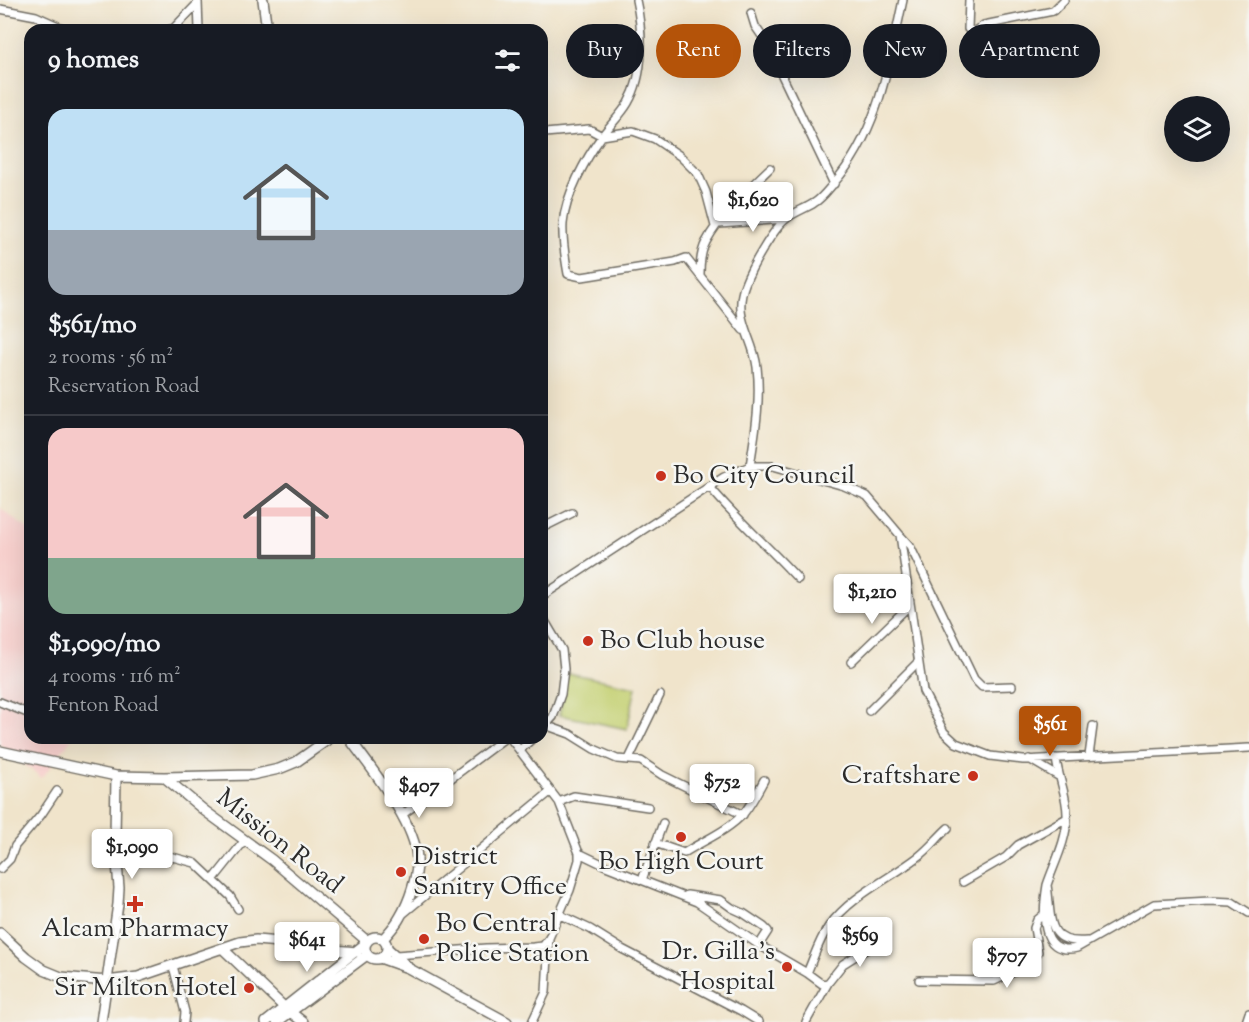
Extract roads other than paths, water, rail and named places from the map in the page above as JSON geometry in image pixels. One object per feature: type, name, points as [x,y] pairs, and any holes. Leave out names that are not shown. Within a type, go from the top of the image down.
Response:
[{"type":"street","points":[[263,0],[266,24]]},
{"type":"street","points":[[636,0],[641,31],[641,51],[636,84],[627,104],[586,161],[566,208],[563,234],[568,274],[582,277],[675,262],[686,258],[746,333]]},
{"type":"street","points":[[717,225],[786,219],[816,202],[834,184],[856,155],[871,124],[893,46],[903,0]]},
{"type":"street","points":[[969,0],[968,29],[975,31],[984,25],[1053,11],[1064,0]]},
{"type":"street","points":[[178,24],[198,2]]},
{"type":"street","points":[[198,2],[199,24]]},
{"type":"street","points":[[0,9],[36,16],[54,24]]},
{"type":"street","points":[[751,13],[755,26],[766,42],[834,184]]},
{"type":"street","points":[[548,132],[589,129],[602,136],[633,131],[655,139],[680,156],[698,174],[717,225]]},
{"type":"street","points":[[700,274],[705,242],[741,196],[770,168]]},
{"type":"street","points":[[750,466],[759,402],[756,364],[740,306],[744,285],[753,265],[786,219]]},
{"type":"street","points":[[548,592],[724,477],[750,466],[773,466],[844,486],[867,496],[910,546],[974,679],[982,687],[1012,687]]},
{"type":"street","points":[[709,486],[730,511],[762,540],[798,579]]},
{"type":"street","points":[[548,524],[572,513]]},
{"type":"street","points":[[900,535],[923,691],[944,732],[956,743],[990,756],[1029,759],[1249,748]]},
{"type":"street","points":[[851,662],[910,605]]},
{"type":"street","points":[[548,626],[562,650],[564,669],[561,694],[554,717],[548,722]]},
{"type":"street","points":[[869,711],[918,662]]},
{"type":"street","points":[[629,759],[660,695]]},
{"type":"street","points":[[0,702],[24,712]]},
{"type":"street","points":[[1089,756],[1093,726]]},
{"type":"street","points":[[548,728],[570,734],[594,749],[617,759],[641,761],[662,776],[742,815]]},
{"type":"street","points":[[0,751],[116,776],[164,777],[252,775],[279,769],[296,762],[322,744]]},
{"type":"street","points":[[353,744],[402,815],[416,846],[417,860],[410,890],[400,916],[385,943],[386,953],[380,958]]},
{"type":"street","points":[[402,815],[498,744]]},
{"type":"street","points":[[396,955],[543,946],[549,938],[570,890],[579,853],[559,802],[515,744]]},
{"type":"street","points":[[520,750],[526,744]]},
{"type":"street","points":[[1056,758],[1058,776],[1064,787],[1067,818],[1047,885],[1043,915],[1045,928],[1056,945],[1072,949],[1154,904],[1232,902],[1249,913]]},
{"type":"street","points":[[1029,759],[1058,776]]},
{"type":"street","points":[[101,1022],[119,888],[115,837],[116,776]]},
{"type":"street","name":"Mission Road","points":[[164,777],[272,860],[366,942]]},
{"type":"street","points":[[655,843],[684,853],[720,832],[742,815],[764,780]]},
{"type":"street","points":[[0,869],[10,859],[15,846],[41,815],[57,791]]},
{"type":"street","points":[[400,916],[550,792]]},
{"type":"street","points":[[559,802],[574,796],[648,807]]},
{"type":"street","points":[[963,882],[1006,857],[1018,845],[1067,818]]},
{"type":"street","points":[[642,880],[663,823]]},
{"type":"street","points":[[807,973],[820,941],[836,919],[862,894],[919,856],[948,828]]},
{"type":"street","points":[[115,837],[150,851],[195,863],[230,896],[238,909]]},
{"type":"street","points":[[213,879],[244,840]]},
{"type":"street","points":[[579,853],[697,902],[759,945],[822,984],[828,983]]},
{"type":"street","points":[[1047,885],[1054,931],[1060,938],[1074,942],[1087,941]]},
{"type":"street","points":[[679,895],[721,900],[743,913],[768,931],[759,945]]},
{"type":"street","points":[[560,915],[590,929],[622,949],[759,1022]]},
{"type":"street","points":[[919,980],[994,981],[1027,966],[1038,952],[1034,928],[1037,920],[1043,915]]},
{"type":"street","points":[[0,933],[26,957],[44,970],[61,978],[107,981],[138,977],[240,942],[256,940],[302,944],[374,959],[380,958],[408,968],[507,1022]]},
{"type":"street","points":[[266,1022],[359,956],[366,942],[376,936],[408,968]]},
{"type":"street","points":[[532,1022],[546,992],[549,938]]},
{"type":"street","points":[[806,1022],[828,983],[843,964],[881,940]]},
{"type":"street","points":[[533,947],[547,957]]},
{"type":"street","points":[[222,948],[303,1022]]},
{"type":"street","points":[[173,966],[185,1012],[184,1022]]},
{"type":"street","points":[[277,1022],[287,1009]]},
{"type":"street","points":[[1246,1022],[1249,1013]]},
{"type":"place","name":"Bo City Council","points":[[661,476]]},
{"type":"place","name":"Bo Club house","points":[[588,641]]},
{"type":"place","name":"Craftshare","points":[[973,776]]},
{"type":"place","name":"Bo High Court","points":[[681,837]]},
{"type":"place","name":"District Sanitry Office","points":[[401,872]]},
{"type":"place","name":"Alcam Pharmacy","points":[[135,904]]},
{"type":"place","name":"Bo Central Police Station","points":[[424,939]]},
{"type":"place","name":"Dr. Gilla's Hospital","points":[[787,967]]},
{"type":"place","name":"Sir Milton Hotel","points":[[249,988]]}]
